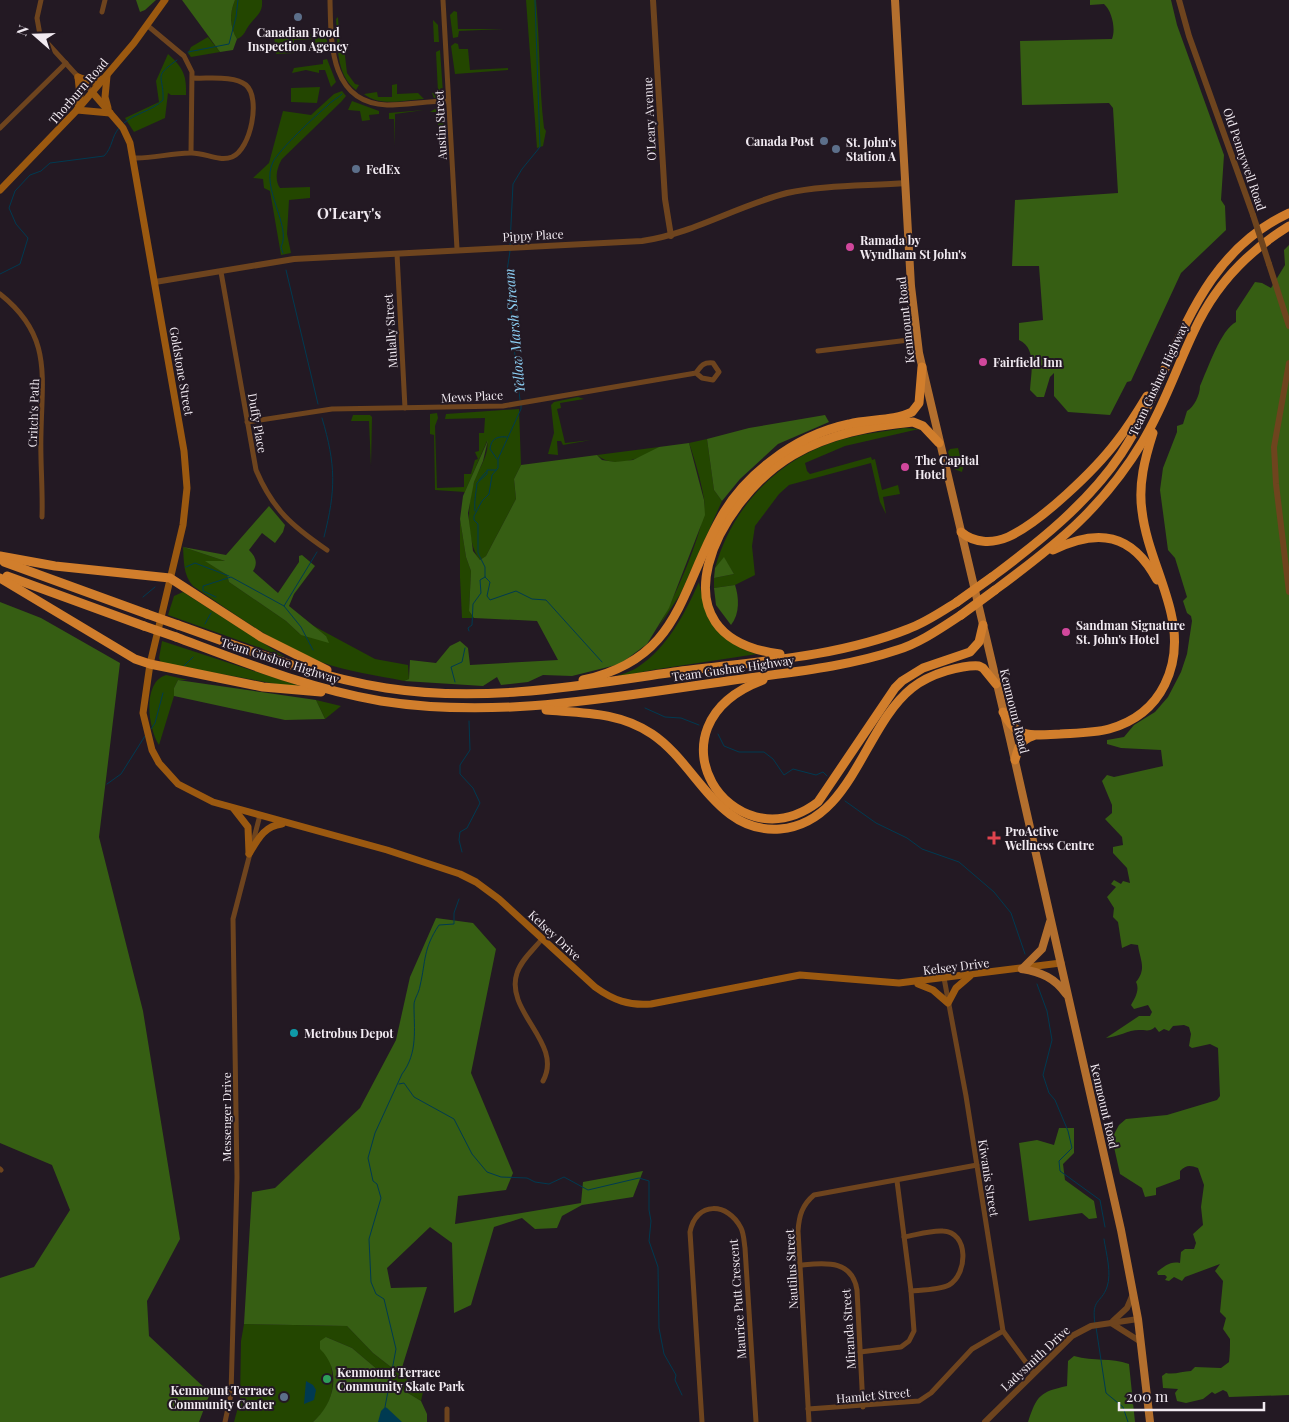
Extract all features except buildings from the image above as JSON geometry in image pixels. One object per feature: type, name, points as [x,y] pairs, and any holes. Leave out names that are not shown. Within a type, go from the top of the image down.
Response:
[{"type":"highway","name":"Team Gushue Highway","points":[[0,560],[305,669],[362,684],[438,693],[540,691],[803,655],[893,635],[923,622],[957,602],[992,577],[1053,528],[1108,472],[1143,416],[1187,317],[1220,268],[1263,228],[1289,213]]},
{"type":"highway","name":"Team Gushue Highway","points":[[0,573],[286,677],[351,695],[439,708],[526,708],[623,696],[849,663],[899,650],[937,630],[960,615],[1043,554],[1099,504],[1130,462],[1159,411],[1199,321],[1216,293],[1247,256],[1289,226]]},
{"type":"highway","points":[[961,532],[976,541],[992,541],[1008,537],[1023,528],[1076,485],[1117,442],[1167,364]]},
{"type":"highway","points":[[540,691],[599,677],[622,667],[640,656],[656,642],[675,618],[718,522],[731,501],[750,479],[770,461],[805,439],[843,425],[912,412],[919,403],[922,367]]},
{"type":"highway","points":[[1003,712],[1009,724],[1017,731],[1028,735],[1098,731],[1113,728],[1128,722],[1153,701],[1170,674],[1175,651],[1173,625],[1143,523],[1141,494],[1145,463],[1159,411]]},
{"type":"highway","points":[[803,655],[763,652],[742,646],[725,634],[713,618],[706,599],[706,574],[713,552],[729,518],[751,489],[773,469],[792,456],[834,436],[913,422],[923,426],[939,443]]},
{"type":"highway","points":[[1043,554],[1084,537],[1112,539],[1130,548],[1146,561],[1167,600]]},
{"type":"highway","points":[[0,556],[55,566],[170,578],[292,654],[362,684]]},
{"type":"highway","points":[[0,578],[134,659],[263,687],[351,695]]},
{"type":"highway","points":[[777,674],[735,692],[721,703],[706,730],[703,747],[704,763],[710,779],[719,794],[731,805],[746,814],[777,819],[806,811],[818,802],[895,688],[902,681],[923,668],[970,652],[979,642],[983,626]]},
{"type":"highway","points":[[526,708],[606,715],[638,726],[653,734],[671,749],[729,815],[750,826],[779,829],[810,821],[834,801],[901,699],[924,679],[974,665],[983,668],[996,684]]},
{"type":"highway","points":[[1015,760],[1023,740],[1044,734]]},
{"type":"main road","name":"Thorburn Road","points":[[0,190],[107,76],[148,26],[165,0]]},
{"type":"main road","name":"Kenmount Road","points":[[895,0],[917,339],[922,367],[1015,760],[1133,1293],[1138,1319],[1150,1422]]},
{"type":"main road","points":[[78,76],[93,82],[107,76],[105,97],[110,113],[77,110],[80,96],[78,76]]},
{"type":"main road","name":"Goldstone Street","points":[[92,92],[122,126],[133,158],[186,467],[185,512],[150,664]]},
{"type":"main road","name":"Kelsey Drive","points":[[150,664],[143,713],[152,750],[169,775],[178,784],[213,802],[387,850],[460,874],[476,882],[499,899],[595,987],[616,1000],[632,1004],[659,1003],[800,975],[893,983],[1061,963]]},
{"type":"main road","points":[[232,807],[244,820],[248,828],[249,854]]},
{"type":"main road","points":[[249,854],[268,828],[288,823]]},
{"type":"main road","points":[[1022,969],[1042,949],[1050,917]]},
{"type":"main road","points":[[1022,969],[1037,972],[1051,979],[1069,998]]},
{"type":"main road","points":[[913,982],[934,990],[948,1003],[956,988],[972,975]]},
{"type":"street","points":[[41,0],[37,18],[40,35],[92,92]]},
{"type":"street","points":[[102,12],[105,0]]},
{"type":"street","points":[[330,0],[334,64],[351,91],[364,99],[385,105],[448,101]]},
{"type":"street","name":"Austin Street","points":[[443,0],[457,249]]},
{"type":"street","name":"O'Leary Avenue","points":[[653,0],[664,199],[671,236]]},
{"type":"street","name":"Old Pennywell Road","points":[[1179,0],[1189,36],[1253,215],[1289,326]]},
{"type":"street","points":[[148,26],[181,54],[190,66],[193,78],[190,152]]},
{"type":"street","points":[[0,128],[66,64]]},
{"type":"street","points":[[133,158],[146,159],[190,152],[219,158],[237,154],[248,136],[253,102],[250,90],[242,82],[193,78]]},
{"type":"street","name":"Pippy Place","points":[[155,282],[294,259],[457,249],[642,241],[671,236],[703,225],[744,206],[788,193],[906,183]]},
{"type":"street","name":"Mulally Street","points":[[397,254],[405,408]]},
{"type":"street","name":"Duffy Place","points":[[221,272],[256,470],[266,492],[280,512],[301,533],[327,550]]},
{"type":"street","name":"Critch's Path","points":[[0,294],[16,308],[30,329],[43,365],[40,434],[42,518]]},
{"type":"street","points":[[818,351],[917,339]]},
{"type":"street","points":[[1289,363],[1274,447],[1289,592]]},
{"type":"street","name":"Mews Place","points":[[247,422],[314,411],[490,407],[696,373]]},
{"type":"street","name":"Messenger Drive","points":[[225,1422],[231,1394],[237,1177],[233,919],[260,815]]},
{"type":"street","points":[[542,939],[521,964],[515,981],[518,998],[548,1057],[548,1069],[543,1081]]},
{"type":"street","name":"Kiwanis Street","points":[[944,978],[977,1165],[1003,1331],[1034,1372]]},
{"type":"street","name":"Nautilus Street","points":[[809,1422],[798,1221],[800,1212],[814,1195],[977,1165]]},
{"type":"street","points":[[860,1352],[897,1348],[909,1341],[914,1327],[897,1180]]},
{"type":"street","name":"Maurice Putt Crescent","points":[[702,1422],[690,1232],[696,1217],[703,1210],[713,1208],[724,1210],[734,1218],[742,1229],[745,1248],[756,1422]]},
{"type":"street","points":[[904,1236],[942,1231],[949,1232],[959,1241],[963,1252],[963,1268],[957,1279],[948,1286],[911,1291]]},
{"type":"street","name":"Miranda Street","points":[[801,1265],[834,1263],[844,1267],[851,1274],[857,1290],[863,1407]]},
{"type":"street","points":[[1133,1293],[1124,1313],[1110,1323],[1141,1342]]},
{"type":"street","name":"Ladysmith Drive","points":[[985,1422],[1065,1342],[1095,1326],[1138,1319]]},
{"type":"street","name":"Hamlet Street","points":[[808,1410],[908,1403],[924,1398],[972,1348],[1003,1331]]},
{"type":"street","points":[[447,1409],[447,1422]]},
{"type":"green space","points":[[136,0],[156,0],[140,12]]},
{"type":"green space","points":[[182,0],[235,0],[231,20],[237,39],[233,50],[220,52]]},
{"type":"green space","points":[[235,0],[262,0],[262,8],[259,14],[243,35],[237,39],[231,20]]},
{"type":"green space","points":[[526,0],[536,0],[542,112],[546,131],[543,146],[537,148]]},
{"type":"green space","points":[[1090,0],[1171,0],[1177,25],[1224,155],[1221,200],[1225,206],[1226,230],[1181,273],[1131,381],[1127,382],[1110,415],[1068,412],[1054,396],[1054,373],[1050,377],[1044,397],[1037,397],[1030,390],[1031,355],[1025,344],[1019,340],[1019,323],[1043,320],[1039,266],[1012,266],[1015,200],[1118,193],[1113,108],[1109,103],[1022,105],[1020,41],[1112,39],[1113,25],[1107,7],[1104,4],[1090,5]]},
{"type":"green space","points":[[454,11],[457,12],[458,29],[504,29],[459,31],[458,37],[453,38],[450,15]]},
{"type":"green space","points":[[338,17],[340,47],[344,47],[347,73],[355,84],[359,85],[356,90],[344,76],[341,67],[337,38],[336,19]]},
{"type":"green space","points":[[433,20],[438,25],[439,42],[434,42]]},
{"type":"green space","points":[[302,33],[324,37],[327,40],[328,51],[316,48],[315,39],[294,40],[294,53],[276,54],[274,35]]},
{"type":"green space","points":[[208,37],[220,52],[191,57],[188,53],[191,47]]},
{"type":"green space","points":[[455,43],[458,44],[459,49],[468,49],[470,70],[508,68],[508,70],[455,74],[451,46]]},
{"type":"green space","points":[[440,50],[443,93],[440,97],[434,98],[432,93],[438,92],[436,52]]},
{"type":"green space","points":[[168,54],[183,72],[186,82],[186,95],[171,95],[168,93],[165,118],[134,132],[125,118],[159,102],[156,81]]},
{"type":"green space","points":[[327,59],[336,82],[331,87],[325,70],[319,70],[319,73],[306,70],[292,73],[294,68],[323,64],[323,60]]},
{"type":"green space","points":[[397,84],[397,94],[418,93],[424,99],[385,102],[370,98],[364,94],[377,92],[378,97],[392,97],[392,85]]},
{"type":"green space","points":[[320,87],[317,103],[291,102],[291,88]]},
{"type":"green space","points":[[342,91],[346,96],[341,102],[282,159],[279,166],[277,177],[280,188],[310,187],[310,198],[289,200],[287,234],[291,253],[281,255],[270,191],[264,188],[263,179],[253,178],[269,163],[283,111],[311,115],[334,94]]},
{"type":"green space","points":[[352,101],[379,111],[379,114],[369,115],[370,120],[362,121],[360,111],[348,110]]},
{"type":"green space","points":[[435,109],[443,113],[445,136],[439,135],[437,112],[430,112]]},
{"type":"green space","points":[[424,110],[395,114],[395,146],[394,119],[389,119],[389,113]]},
{"type":"green space","points":[[652,130],[655,131],[657,149],[655,152],[651,149],[650,132]]},
{"type":"green space","points":[[1289,245],[1289,1395],[1229,1397],[1227,1392],[1223,1390],[1215,1394],[1212,1392],[1203,1399],[1186,1403],[1177,1401],[1175,1393],[1178,1389],[1163,1388],[1162,1376],[1166,1373],[1191,1371],[1195,1367],[1221,1368],[1229,1362],[1230,1339],[1223,1329],[1226,1318],[1220,1312],[1223,1281],[1215,1271],[1220,1264],[1185,1277],[1182,1281],[1174,1277],[1169,1281],[1165,1280],[1167,1277],[1165,1275],[1158,1275],[1157,1272],[1170,1263],[1180,1263],[1181,1252],[1185,1249],[1194,1249],[1196,1243],[1193,1234],[1203,1225],[1201,1207],[1204,1185],[1198,1168],[1188,1166],[1180,1171],[1180,1179],[1156,1188],[1156,1195],[1145,1197],[1142,1188],[1120,1174],[1112,1138],[1119,1125],[1126,1119],[1167,1115],[1217,1100],[1220,1096],[1218,1048],[1210,1044],[1192,1048],[1189,1046],[1191,1034],[1189,1027],[1184,1025],[1173,1026],[1169,1031],[1164,1029],[1159,1032],[1155,1027],[1150,1030],[1135,1030],[1106,1038],[1139,1016],[1150,1016],[1152,1012],[1148,1005],[1134,1009],[1131,1005],[1136,994],[1136,982],[1142,969],[1138,945],[1131,944],[1122,948],[1118,922],[1113,917],[1114,908],[1107,897],[1116,887],[1111,884],[1114,880],[1121,884],[1123,881],[1130,883],[1127,868],[1113,853],[1113,847],[1123,845],[1122,837],[1105,819],[1112,813],[1112,805],[1102,781],[1107,775],[1114,777],[1163,766],[1161,750],[1121,748],[1107,744],[1107,740],[1124,737],[1134,725],[1155,712],[1168,697],[1181,672],[1187,654],[1192,621],[1183,601],[1187,597],[1175,558],[1168,550],[1160,490],[1163,468],[1177,432],[1177,426],[1183,424],[1187,411],[1196,400],[1200,386],[1220,341],[1230,326],[1236,322],[1236,311],[1255,282],[1262,283],[1271,288],[1285,265],[1284,250]]},
{"type":"green space","points":[[578,397],[584,399],[560,403],[561,408],[557,409],[565,443],[591,440],[563,445],[561,441],[557,441],[558,455],[548,454],[554,433],[551,405],[554,402]]},
{"type":"green space","points":[[519,409],[521,465],[514,479],[516,499],[486,556],[480,560],[472,544],[469,511],[476,477],[487,451],[487,441],[465,492],[435,490],[434,435],[430,434],[430,414],[437,413],[438,418],[435,426],[437,488],[464,487],[464,474],[471,474],[475,460],[478,459],[475,452],[479,451],[479,433],[484,433],[485,418],[445,419],[446,414]]},
{"type":"green space","points":[[353,415],[370,415],[372,417],[371,466],[369,421],[351,421]]},
{"type":"green space","points":[[825,415],[829,422],[778,444],[740,479],[722,501],[714,490],[707,439],[749,428]]},
{"type":"green space","points":[[904,428],[919,429],[845,446],[805,463],[810,474],[871,457],[872,460],[875,459],[882,490],[898,485],[900,494],[883,497],[886,514],[880,502],[871,463],[789,485],[779,494],[755,526],[752,546],[755,575],[735,585],[714,588],[714,578],[734,574],[724,558],[715,568],[733,525],[746,505],[778,472],[818,448],[840,440]]},
{"type":"green space","points":[[707,439],[714,490],[722,501],[681,593],[658,628],[688,564],[704,511],[701,485],[689,443]]},
{"type":"green space","points":[[488,440],[483,461],[474,482],[468,513],[473,551],[480,560],[486,556],[516,499],[514,479],[521,465],[597,455],[602,460],[615,462],[633,460],[659,447],[689,443],[704,500],[705,515],[669,608],[647,644],[620,664],[572,676],[543,675],[528,682],[501,685],[497,677],[483,686],[404,681],[409,679],[410,660],[436,663],[450,646],[460,641],[468,648],[470,665],[558,660],[537,621],[474,618],[469,611],[471,571],[466,557],[460,519],[463,496]]},
{"type":"green space","points":[[659,447],[645,455],[628,461],[612,462],[597,455]]},
{"type":"green space","points":[[958,448],[963,468],[962,472],[954,469],[948,452],[950,449]]},
{"type":"green space","points":[[269,506],[285,525],[283,532],[275,543],[262,533],[249,550],[256,560],[253,571],[278,593],[299,562],[299,556],[302,555],[315,566],[294,594],[289,606],[326,636],[329,643],[301,635],[286,621],[229,582],[227,575],[205,561],[225,561],[183,547],[226,555]]},
{"type":"green space","points":[[460,519],[466,557],[471,571],[469,611],[474,618],[462,618]]},
{"type":"green space","points":[[183,547],[228,562],[206,561],[227,575],[229,582],[286,621],[301,635],[326,636],[310,624],[375,659],[408,665],[409,679],[404,681],[352,671],[321,662],[271,637],[193,586],[187,577]]},
{"type":"green space","points":[[724,557],[734,574],[714,578],[715,568]]},
{"type":"green space","points":[[699,582],[705,606],[716,627],[733,644],[757,654],[613,678],[635,669],[658,650],[688,606]]},
{"type":"green space","points":[[735,585],[738,605],[736,616],[731,625],[716,605],[714,588]]},
{"type":"green space","points":[[183,592],[285,657],[168,615],[174,596]]},
{"type":"green space","points":[[0,602],[41,618],[120,663],[99,837],[143,1011],[180,1239],[147,1301],[149,1336],[210,1393],[199,1422],[0,1422],[0,1278],[34,1267],[70,1210],[52,1165],[0,1143]]},
{"type":"green space","points":[[162,641],[315,691],[161,663],[159,658]]},
{"type":"green space","points":[[166,675],[188,680],[178,680],[174,688],[174,696],[159,745],[152,728],[149,706],[150,696],[153,686],[158,679]]},
{"type":"green space","points":[[178,680],[316,700],[325,719],[285,720],[174,696],[174,688]]},
{"type":"green space","points":[[316,700],[341,706],[325,719]]},
{"type":"green space","points":[[436,918],[473,923],[496,949],[471,1073],[513,1173],[506,1190],[458,1196],[455,1224],[581,1203],[583,1182],[643,1171],[633,1197],[582,1205],[562,1216],[557,1228],[535,1229],[522,1218],[494,1227],[471,1305],[454,1313],[452,1243],[430,1227],[387,1268],[391,1288],[427,1287],[400,1374],[373,1353],[347,1326],[244,1324],[252,1192],[275,1188],[360,1108],[396,1040],[410,977]]},
{"type":"green space","points":[[1059,1128],[1074,1128],[1074,1153],[1063,1164],[1065,1180],[1094,1201],[1097,1218],[1089,1219],[1082,1213],[1029,1221],[1019,1143],[1037,1140],[1054,1145]]},
{"type":"green space","points":[[244,1324],[347,1326],[373,1353],[423,1392],[421,1401],[398,1387],[352,1348],[326,1337],[332,1372],[332,1393],[328,1403],[313,1422],[234,1422],[240,1400],[241,1341]]},
{"type":"green space","points":[[326,1337],[352,1348],[398,1387],[421,1401],[427,1414],[427,1422],[313,1422],[326,1406],[333,1386],[331,1367],[327,1357],[320,1349],[320,1341]]},
{"type":"green space","points":[[1074,1356],[1129,1364],[1135,1422],[1028,1422],[1037,1400],[1041,1396],[1051,1390],[1067,1386],[1068,1361]]},
{"type":"water","points":[[306,1381],[313,1385],[316,1390],[314,1400],[304,1404]]},
{"type":"water","points":[[385,1407],[402,1422],[378,1422],[381,1411]]},
{"type":"waterway","points":[[188,52],[229,44],[238,0]]},
{"type":"waterway","name":"Yellow Marsh Stream","points":[[510,245],[513,184],[522,169],[540,147],[535,0]]},
{"type":"waterway","points":[[124,123],[163,100],[162,74],[164,70],[177,60]]},
{"type":"waterway","points":[[283,253],[281,247],[283,229],[270,183],[270,172],[273,162],[298,133],[342,94]]},
{"type":"waterway","points":[[0,274],[20,264],[28,238],[16,224],[9,208],[15,191],[30,175],[41,171],[50,163],[104,156],[119,128]]},
{"type":"waterway","name":"Yellow Marsh Stream","points":[[510,251],[507,271],[514,301],[511,311],[512,329],[520,400]]},
{"type":"waterway","points":[[286,270],[318,404]]},
{"type":"waterway","points":[[521,404],[521,409],[498,459],[498,468],[492,475],[489,494],[482,501],[474,516],[474,520],[478,524],[478,553],[485,567],[485,577],[490,582],[487,596],[490,600],[516,591],[532,599],[546,600],[602,662]]},
{"type":"waterway","points":[[322,418],[330,450],[333,478],[331,505],[324,537]]},
{"type":"waterway","points":[[497,459],[490,449],[492,442],[498,437],[507,437]]},
{"type":"waterway","points":[[475,511],[477,483],[487,474],[487,470],[496,470]]},
{"type":"waterway","points":[[479,480],[486,472]]},
{"type":"waterway","points":[[313,650],[301,627],[284,606],[317,552]]},
{"type":"waterway","points":[[186,567],[195,563],[229,576]]},
{"type":"waterway","points":[[216,597],[203,591],[203,586],[231,577],[284,606]]},
{"type":"waterway","name":"Yellow Marsh Stream","points":[[469,631],[468,628],[472,625],[473,604],[481,593],[480,580],[485,577]]},
{"type":"waterway","points":[[143,597],[155,587]]},
{"type":"waterway","points":[[205,624],[211,613]]},
{"type":"waterway","name":"Yellow Marsh Stream","points":[[455,682],[451,667],[462,662],[465,648]]},
{"type":"waterway","points":[[183,667],[193,657]]},
{"type":"waterway","points":[[151,729],[155,723],[163,693]]},
{"type":"waterway","points":[[645,708],[665,717],[681,718],[699,725]]},
{"type":"waterway","name":"Yellow Marsh Stream","points":[[462,852],[459,840],[460,832],[467,828],[480,803],[473,788],[460,774],[460,765],[470,750],[469,721]]},
{"type":"waterway","points":[[718,734],[724,746],[739,752],[764,752],[773,759],[784,775],[793,769],[816,775],[823,772],[827,776]]},
{"type":"waterway","points":[[107,784],[121,774],[145,736]]},
{"type":"waterway","points":[[845,801],[876,823],[907,838],[922,849],[959,862],[994,892],[1011,913],[1025,954]]},
{"type":"waterway","name":"Yellow Marsh Stream","points":[[385,1407],[396,1349],[384,1299],[376,1294],[371,1282],[369,1239],[381,1198],[377,1184],[373,1181],[368,1158],[375,1133],[411,1058],[414,1041],[414,1003],[430,941],[439,925],[454,924],[454,913],[459,899]]},
{"type":"waterway","points":[[1037,984],[1047,1011],[1052,1040],[1043,1075],[1049,1093],[1055,1100],[1068,1131],[1072,1148],[1059,1161],[1060,1171],[1100,1200],[1105,1227]]},
{"type":"waterway","points":[[399,1084],[404,1083],[414,1097],[454,1119],[472,1154],[487,1172],[501,1177],[527,1178],[535,1182],[549,1184],[564,1177],[588,1190],[639,1178],[649,1181],[651,1221],[649,1241],[658,1267],[659,1328],[664,1354],[676,1375],[675,1380],[682,1395]]},
{"type":"waterway","points":[[1095,1324],[1095,1305],[1105,1292],[1109,1276],[1104,1239]]},
{"type":"waterway","points":[[1096,1327],[1106,1393],[1123,1407],[1128,1422]]},
{"type":"place","name":"Canadian Food Inspection Agency","points":[[298,17]]},
{"type":"place","name":"Canada Post","points":[[824,141]]},
{"type":"place","name":"St. John's Station A","points":[[836,149]]},
{"type":"place","name":"FedEx","points":[[356,169]]},
{"type":"place","name":"Ramada by Wyndham St John's","points":[[850,247]]},
{"type":"place","name":"Fairfield Inn","points":[[983,362]]},
{"type":"place","name":"The Capital Hotel","points":[[905,467]]},
{"type":"place","name":"Sandman Signature St. John's Hotel","points":[[1066,632]]},
{"type":"place","name":"ProActive Wellness Centre","points":[[994,838]]},
{"type":"place","name":"Metrobus Depot","points":[[294,1033]]},
{"type":"place","name":"Kenmount Terrace Community Skate Park","points":[[327,1379]]},
{"type":"place","name":"Kenmount Terrace Community Center","points":[[284,1397]]},
{"type":"district","name":"O'Leary's","points":[[349,213]]}]
